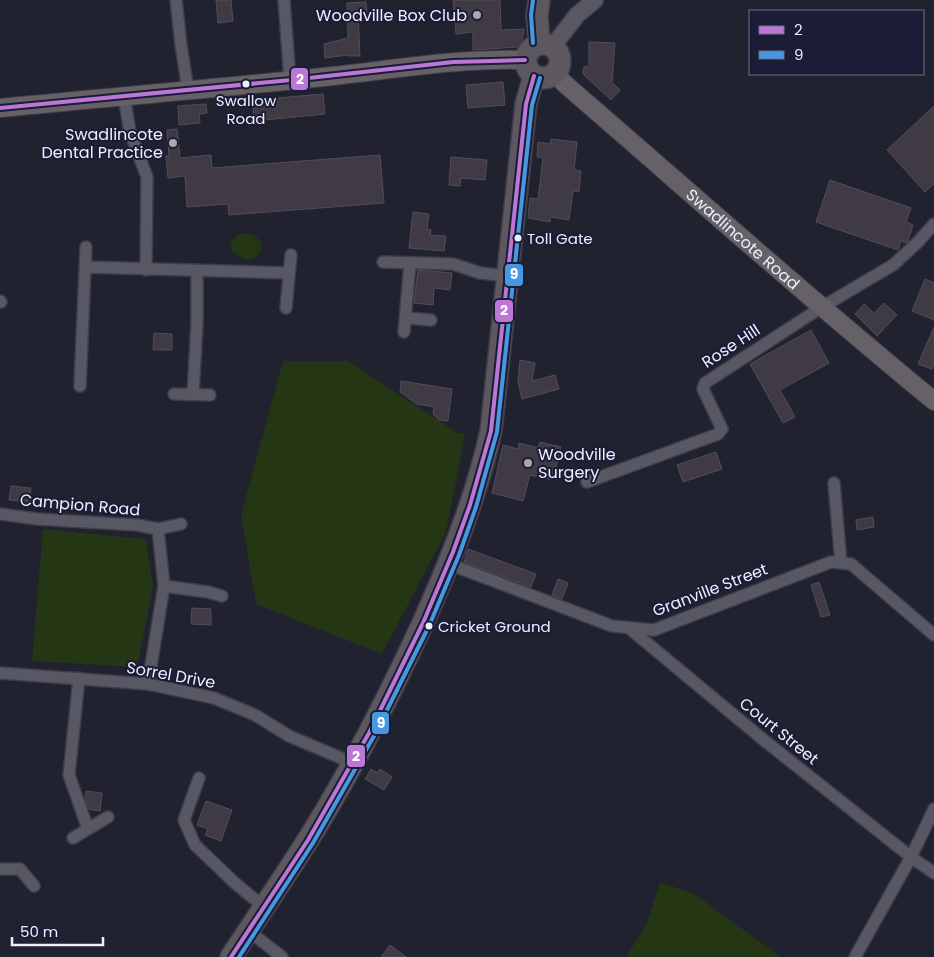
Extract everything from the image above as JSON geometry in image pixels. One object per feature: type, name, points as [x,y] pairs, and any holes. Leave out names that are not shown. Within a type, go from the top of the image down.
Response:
[{"type":"highway","points":[[539,0],[537,16],[546,45]]},
{"type":"highway","points":[[231,957],[309,839],[353,763],[400,674],[450,564],[480,476],[491,431],[530,68],[527,52],[531,48],[546,45],[558,51],[560,57],[559,68],[555,74],[541,78],[530,68]]},
{"type":"main road","points":[[0,108],[503,59],[530,68]]},
{"type":"main road","name":"Swadlincote Road","points":[[555,74],[566,86],[865,345],[934,401]]},
{"type":"street","points":[[176,0],[188,90]]},
{"type":"street","points":[[284,0],[290,80]]},
{"type":"street","points":[[546,45],[595,0]]},
{"type":"street","points":[[124,96],[130,132],[147,177],[146,270]]},
{"type":"street","name":"Rose Hill","points":[[587,482],[718,434],[722,429],[703,389],[705,383],[822,306],[893,265],[934,224]]},
{"type":"street","points":[[80,386],[86,247]]},
{"type":"street","points":[[286,308],[291,255]]},
{"type":"street","points":[[383,262],[453,264],[480,273],[508,276]]},
{"type":"street","points":[[404,332],[407,318],[410,263]]},
{"type":"street","points":[[86,267],[289,273]]},
{"type":"street","points":[[193,394],[197,271]]},
{"type":"street","points":[[407,318],[431,320]]},
{"type":"street","points":[[174,394],[210,395]]},
{"type":"street","points":[[834,483],[841,563],[850,564],[934,635]]},
{"type":"street","name":"Campion Road","points":[[0,514],[37,519],[137,525],[158,529],[181,524]]},
{"type":"street","name":"Campion Road","points":[[148,684],[164,586],[158,529]]},
{"type":"street","name":"Granville Street","points":[[450,564],[612,626],[654,630],[831,562],[841,563]]},
{"type":"street","points":[[164,586],[208,592],[222,596]]},
{"type":"street","name":"Court Street","points":[[629,628],[765,741],[911,857],[934,873]]},
{"type":"street","name":"Sorrel Drive","points":[[0,673],[148,684],[214,698],[255,715],[289,736],[353,763]]},
{"type":"street","points":[[79,678],[69,775],[88,828]]},
{"type":"street","points":[[199,778],[184,820],[195,845],[236,884],[264,907]]},
{"type":"street","points":[[855,957],[911,857],[934,809]]},
{"type":"street","points":[[73,838],[108,817]]},
{"type":"street","points":[[0,869],[20,869],[34,886]]},
{"type":"street","points":[[249,931],[282,957]]},
{"type":"green space","points":[[245,233],[255,236],[262,243],[255,258],[242,258],[232,251],[231,242],[237,235]]},
{"type":"green space","points":[[283,361],[348,361],[456,432],[465,434],[446,532],[382,654],[256,604],[241,515]]},
{"type":"green space","points":[[43,529],[146,539],[153,587],[137,667],[32,661]]},
{"type":"green space","points":[[660,882],[694,894],[781,957],[627,956],[647,923]]},
{"type":"building","points":[[216,0],[231,0],[233,21],[218,23]]},
{"type":"building","name":"Woodville Box Club","points":[[453,0],[500,0],[501,30],[524,29],[522,43],[518,47],[473,50],[473,32],[456,34]]},
{"type":"building","points":[[366,2],[367,14],[358,14],[360,56],[348,55],[325,58],[324,44],[348,38],[347,3]]},
{"type":"building","points":[[589,42],[615,43],[612,82],[620,90],[611,100],[584,75],[584,67],[589,66]]},
{"type":"building","points":[[503,82],[505,105],[468,108],[466,85]]},
{"type":"building","points":[[323,94],[325,114],[254,121],[253,108],[278,105],[277,98]]},
{"type":"building","points":[[206,104],[207,113],[199,114],[200,123],[179,125],[178,106]]},
{"type":"building","points":[[934,106],[934,184],[925,192],[887,150]]},
{"type":"building","points":[[177,129],[180,158],[211,155],[212,168],[380,155],[384,203],[229,215],[228,204],[187,207],[185,176],[168,178],[166,156],[169,156],[167,130]]},
{"type":"building","points":[[551,139],[577,142],[574,170],[581,171],[579,192],[573,191],[569,220],[551,217],[550,222],[528,218],[530,198],[538,199],[543,158],[537,157],[538,142],[550,144]]},
{"type":"building","points":[[451,157],[487,160],[485,180],[461,178],[460,186],[449,185]]},
{"type":"building","points":[[830,180],[911,208],[906,222],[913,225],[908,241],[906,243],[901,241],[898,250],[816,222]]},
{"type":"building","points":[[413,212],[429,214],[427,229],[431,230],[430,235],[446,236],[444,251],[409,248]]},
{"type":"building","points":[[418,270],[452,273],[450,290],[434,288],[433,305],[414,303]]},
{"type":"building","points":[[925,279],[934,283],[934,320],[912,311]]},
{"type":"building","points":[[884,303],[897,315],[877,336],[855,314],[864,304],[874,313]]},
{"type":"building","points":[[934,327],[934,364],[932,369],[918,364]]},
{"type":"building","points":[[811,330],[829,363],[780,390],[795,417],[783,423],[750,364]]},
{"type":"building","points":[[154,333],[172,334],[172,350],[153,350]]},
{"type":"building","points":[[520,360],[535,363],[532,381],[555,375],[559,389],[522,399],[518,381]]},
{"type":"building","points":[[401,381],[452,389],[448,421],[439,420],[433,414],[434,407],[417,404],[400,392]]},
{"type":"building","name":"Woodville Surgery","points":[[540,442],[561,447],[553,480],[530,475],[523,501],[492,493],[503,445],[518,449],[519,443],[538,448]]},
{"type":"building","points":[[716,452],[722,469],[683,482],[677,465]]},
{"type":"building","points":[[11,486],[31,488],[29,502],[9,500]]},
{"type":"building","points":[[873,517],[874,527],[857,530],[856,520]]},
{"type":"building","points":[[468,549],[536,574],[531,587],[464,562]]},
{"type":"building","points":[[558,579],[568,583],[562,599],[552,595]]},
{"type":"building","points":[[819,582],[830,615],[821,617],[811,585]]},
{"type":"building","points":[[192,608],[211,609],[211,625],[191,624]]},
{"type":"building","points":[[371,769],[378,773],[380,769],[392,777],[384,790],[365,779]]},
{"type":"building","points":[[86,791],[102,793],[100,811],[89,809],[85,799]]},
{"type":"building","points":[[206,801],[232,810],[221,841],[205,835],[208,829],[197,825]]},
{"type":"building","points":[[390,945],[406,957],[381,957]]},
{"type":"transit line","name":"9","points":[[533,0],[531,15],[533,43]]},
{"type":"transit line","name":"2","points":[[0,108],[291,80],[453,62],[525,60]]},
{"type":"transit line","name":"2","points":[[231,957],[308,840],[369,733],[423,623],[453,552],[470,505],[491,431],[526,104],[534,76]]},
{"type":"transit line","name":"9","points":[[239,957],[313,843],[374,736],[429,626],[459,555],[476,507],[497,432],[532,105],[540,78]]},
{"type":"place","name":"Woodville Box Club","points":[[477,15]]},
{"type":"place","name":"Swallow Road","points":[[246,84]]},
{"type":"place","name":"Swadlincote Dental Practice","points":[[173,143]]},
{"type":"place","name":"Toll Gate","points":[[518,238]]},
{"type":"place","name":"Woodville Surgery","points":[[528,463]]},
{"type":"place","name":"Cricket Ground","points":[[429,626]]}]
